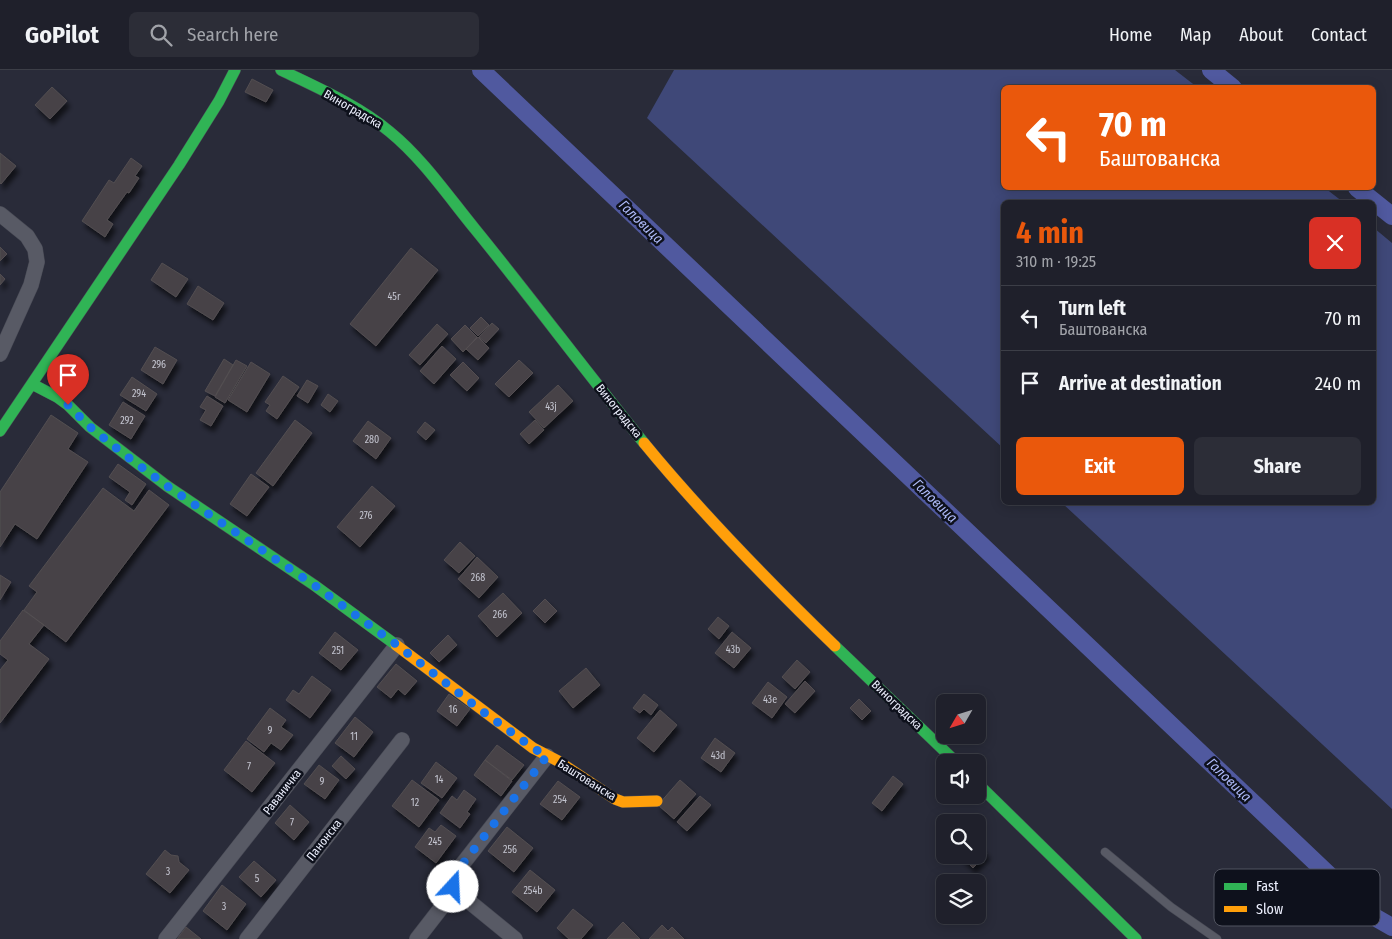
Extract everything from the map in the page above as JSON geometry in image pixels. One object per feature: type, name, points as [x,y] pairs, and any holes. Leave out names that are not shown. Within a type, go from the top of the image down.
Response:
[{"type":"street","points":[[0,431],[36,385],[179,165],[219,101],[234,70]]},
{"type":"street","name":"Виноградска","points":[[281,70],[372,119],[388,130],[412,152],[451,198],[596,383],[691,498],[737,548],[948,754]]},
{"type":"street","points":[[0,214],[27,236],[37,256],[35,272],[6,325],[0,354]]},
{"type":"street","name":"Баштованска","points":[[36,385],[58,397],[96,432],[139,466],[314,585],[533,748],[558,761],[615,799],[623,802],[657,800]]},
{"type":"street","name":"Раваничка","points":[[166,939],[397,645]]},
{"type":"street","name":"Панонска","points":[[247,939],[402,740]]},
{"type":"street","name":"Баштованска","points":[[455,890],[452,881],[454,876],[547,756]]},
{"type":"street","points":[[986,792],[1136,939]]},
{"type":"street","points":[[417,939],[455,890],[515,939]]},
{"type":"lane","points":[[1105,852],[1171,907],[1217,939]]},
{"type":"shaded area","points":[[674,70],[1175,70],[1194,85],[1001,85],[1001,190],[1328,190],[1340,200],[1001,200],[1001,446],[647,118]]},
{"type":"shaded area","points":[[1376,230],[1392,243],[1392,809],[1064,505],[1376,505]]},
{"type":"building","points":[[252,79],[273,90],[266,102],[245,92]]},
{"type":"building","points":[[52,87],[67,101],[50,119],[35,105]]},
{"type":"building","points":[[0,153],[16,166],[1,184],[0,183]]},
{"type":"building","points":[[131,158],[142,166],[135,176],[139,178],[107,220],[113,224],[105,237],[82,221],[109,180],[114,183]]},
{"type":"building","points":[[0,247],[7,254],[0,261]]},
{"type":"building","points":[[411,248],[438,270],[376,346],[350,324]]},
{"type":"building","points":[[162,263],[188,279],[176,297],[151,280]]},
{"type":"building","points":[[0,274],[5,279],[0,285]]},
{"type":"building","points":[[198,286],[224,303],[213,320],[187,304]]},
{"type":"building","points":[[481,317],[489,325],[478,336],[470,328]]},
{"type":"building","points":[[492,323],[499,329],[486,343],[479,337]]},
{"type":"building","points":[[437,324],[448,334],[420,365],[409,355]]},
{"type":"building","points":[[465,325],[477,337],[463,352],[451,339]]},
{"type":"building","points":[[478,337],[489,348],[478,360],[466,349]]},
{"type":"building","points":[[442,346],[456,359],[434,384],[420,371]]},
{"type":"building","points":[[155,347],[177,360],[163,384],[141,370]]},
{"type":"building","points":[[224,359],[233,365],[215,396],[205,391]]},
{"type":"building","points":[[236,360],[247,366],[225,403],[215,397]]},
{"type":"building","points":[[519,360],[533,373],[509,397],[495,384]]},
{"type":"building","points":[[251,362],[270,374],[247,412],[228,400]]},
{"type":"building","points":[[463,362],[479,378],[467,391],[450,375]]},
{"type":"building","points":[[283,376],[299,387],[277,419],[266,411],[270,405],[265,402]]},
{"type":"building","points":[[132,377],[157,394],[146,411],[120,395]]},
{"type":"building","points":[[307,380],[318,386],[308,403],[297,396]]},
{"type":"building","points":[[558,385],[573,401],[544,428],[529,412]]},
{"type":"building","points":[[328,394],[338,401],[330,412],[321,405]]},
{"type":"building","points":[[207,396],[223,406],[211,426],[200,420],[206,410],[200,407]]},
{"type":"building","points":[[123,402],[145,416],[131,439],[109,425]]},
{"type":"building","points":[[51,415],[78,433],[68,449],[88,462],[37,539],[15,524],[0,547],[0,492]]},
{"type":"building","points":[[295,420],[312,433],[273,486],[256,473]]},
{"type":"building","points":[[535,420],[544,430],[529,444],[520,434]]},
{"type":"building","points":[[368,421],[391,438],[376,459],[353,441]]},
{"type":"building","points":[[425,422],[435,430],[426,440],[417,432]]},
{"type":"building","points":[[118,464],[146,484],[132,505],[125,500],[130,492],[109,477]]},
{"type":"building","points":[[251,474],[269,487],[247,516],[230,504]]},
{"type":"building","points":[[372,486],[395,506],[360,547],[337,527]]},
{"type":"building","points":[[103,488],[134,511],[149,490],[169,505],[66,642],[24,610],[37,592],[29,586]]},
{"type":"building","points":[[460,542],[475,556],[459,573],[444,560]]},
{"type":"building","points":[[477,557],[498,577],[479,598],[458,579]]},
{"type":"building","points":[[0,575],[11,582],[0,600]]},
{"type":"building","points":[[503,593],[522,613],[497,637],[478,616]]},
{"type":"building","points":[[545,599],[557,611],[545,623],[533,611]]},
{"type":"building","points":[[23,610],[44,625],[29,644],[49,659],[0,723],[0,670],[8,660],[0,654],[0,641]]},
{"type":"building","points":[[718,617],[729,626],[719,639],[708,629]]},
{"type":"building","points":[[335,632],[358,650],[341,670],[319,653]]},
{"type":"building","points":[[732,632],[751,648],[734,668],[715,653]]},
{"type":"building","points":[[448,635],[457,645],[439,662],[430,653]]},
{"type":"building","points":[[797,660],[810,672],[795,689],[782,677]]},
{"type":"building","points":[[396,664],[417,681],[405,695],[398,689],[391,698],[377,687]]},
{"type":"building","points":[[586,668],[600,685],[573,708],[559,691]]},
{"type":"building","points":[[312,676],[331,690],[310,718],[286,700],[293,690],[299,694]]},
{"type":"building","points":[[805,681],[815,691],[795,713],[785,704]]},
{"type":"building","points":[[768,682],[787,697],[772,718],[752,703]]},
{"type":"building","points":[[449,694],[470,709],[457,726],[437,711]]},
{"type":"building","points":[[644,694],[658,705],[651,715],[644,709],[640,713],[633,708]]},
{"type":"building","points":[[859,699],[871,711],[862,720],[850,708]]},
{"type":"building","points":[[270,708],[286,720],[281,727],[293,735],[281,750],[271,743],[264,752],[247,739]]},
{"type":"building","points":[[660,710],[677,725],[654,752],[637,738]]},
{"type":"building","points":[[355,717],[373,732],[354,757],[335,743]]},
{"type":"building","points":[[715,738],[735,753],[721,772],[701,758]]},
{"type":"building","points":[[246,741],[275,763],[252,792],[224,770]]},
{"type":"building","points":[[497,745],[524,765],[512,780],[485,760]]},
{"type":"building","points":[[341,756],[355,769],[346,779],[332,766]]},
{"type":"building","points":[[485,760],[512,781],[501,796],[474,775]]},
{"type":"building","points":[[436,762],[457,778],[442,798],[421,783]]},
{"type":"building","points":[[319,765],[339,780],[325,799],[304,784]]},
{"type":"building","points":[[893,776],[903,784],[882,811],[872,803]]},
{"type":"building","points":[[412,780],[439,800],[419,827],[392,806]]},
{"type":"building","points":[[680,780],[696,794],[674,819],[658,805]]},
{"type":"building","points":[[558,781],[580,797],[562,820],[540,804]]},
{"type":"building","points":[[464,790],[476,799],[467,812],[470,814],[460,828],[440,813],[452,796],[457,800]]},
{"type":"building","points":[[700,796],[711,805],[687,831],[677,822]]},
{"type":"building","points":[[290,805],[309,822],[294,840],[275,823]]},
{"type":"building","points":[[441,825],[456,836],[436,863],[415,847],[429,828],[435,832]]},
{"type":"building","points":[[507,827],[533,848],[514,872],[488,851]]},
{"type":"building","points":[[165,850],[171,855],[178,856],[179,862],[189,870],[170,893],[146,874]]},
{"type":"building","points":[[254,861],[276,880],[261,897],[239,877]]},
{"type":"building","points":[[969,864],[977,864],[973,868]]},
{"type":"building","points":[[530,870],[555,890],[537,912],[512,892]]},
{"type":"building","points":[[222,885],[246,904],[227,930],[203,911]]},
{"type":"building","points":[[573,909],[593,925],[581,939],[569,939],[557,928]]},
{"type":"building","points":[[623,922],[640,939],[607,939]]},
{"type":"building","points":[[662,925],[668,931],[672,927],[684,939],[649,939]]},
{"type":"building","points":[[186,927],[201,939],[177,939]]},
{"type":"waterway","name":"Галовица","points":[[481,70],[1323,869]]},
{"type":"waterway","points":[[1211,70],[1229,85]]},
{"type":"waterway","points":[[1360,190],[1372,200]]},
{"type":"waterway","points":[[1376,203],[1392,216]]},
{"type":"waterway","name":"Галовица","points":[[1380,920],[1392,927]]},
{"type":"traffic: fast","points":[[0,431],[179,165],[219,101],[235,70]]},
{"type":"traffic: fast","points":[[281,70],[365,113],[390,132],[413,154],[445,191],[644,443]]},
{"type":"traffic: fast","points":[[32,384],[68,405],[90,427],[167,486],[314,585],[396,645]]},
{"type":"traffic: fast","points":[[835,646],[948,754]]},
{"type":"traffic: fast","points":[[986,792],[1136,939]]},
{"type":"traffic: slow","points":[[644,443],[737,548],[835,646]]},
{"type":"traffic: slow","points":[[396,645],[533,748],[558,761],[615,799],[623,802],[657,801]]},
{"type":"route","points":[[68,405],[90,427],[167,486],[314,585],[397,645],[478,708],[547,756],[461,866],[452,881],[453,887]]}]
